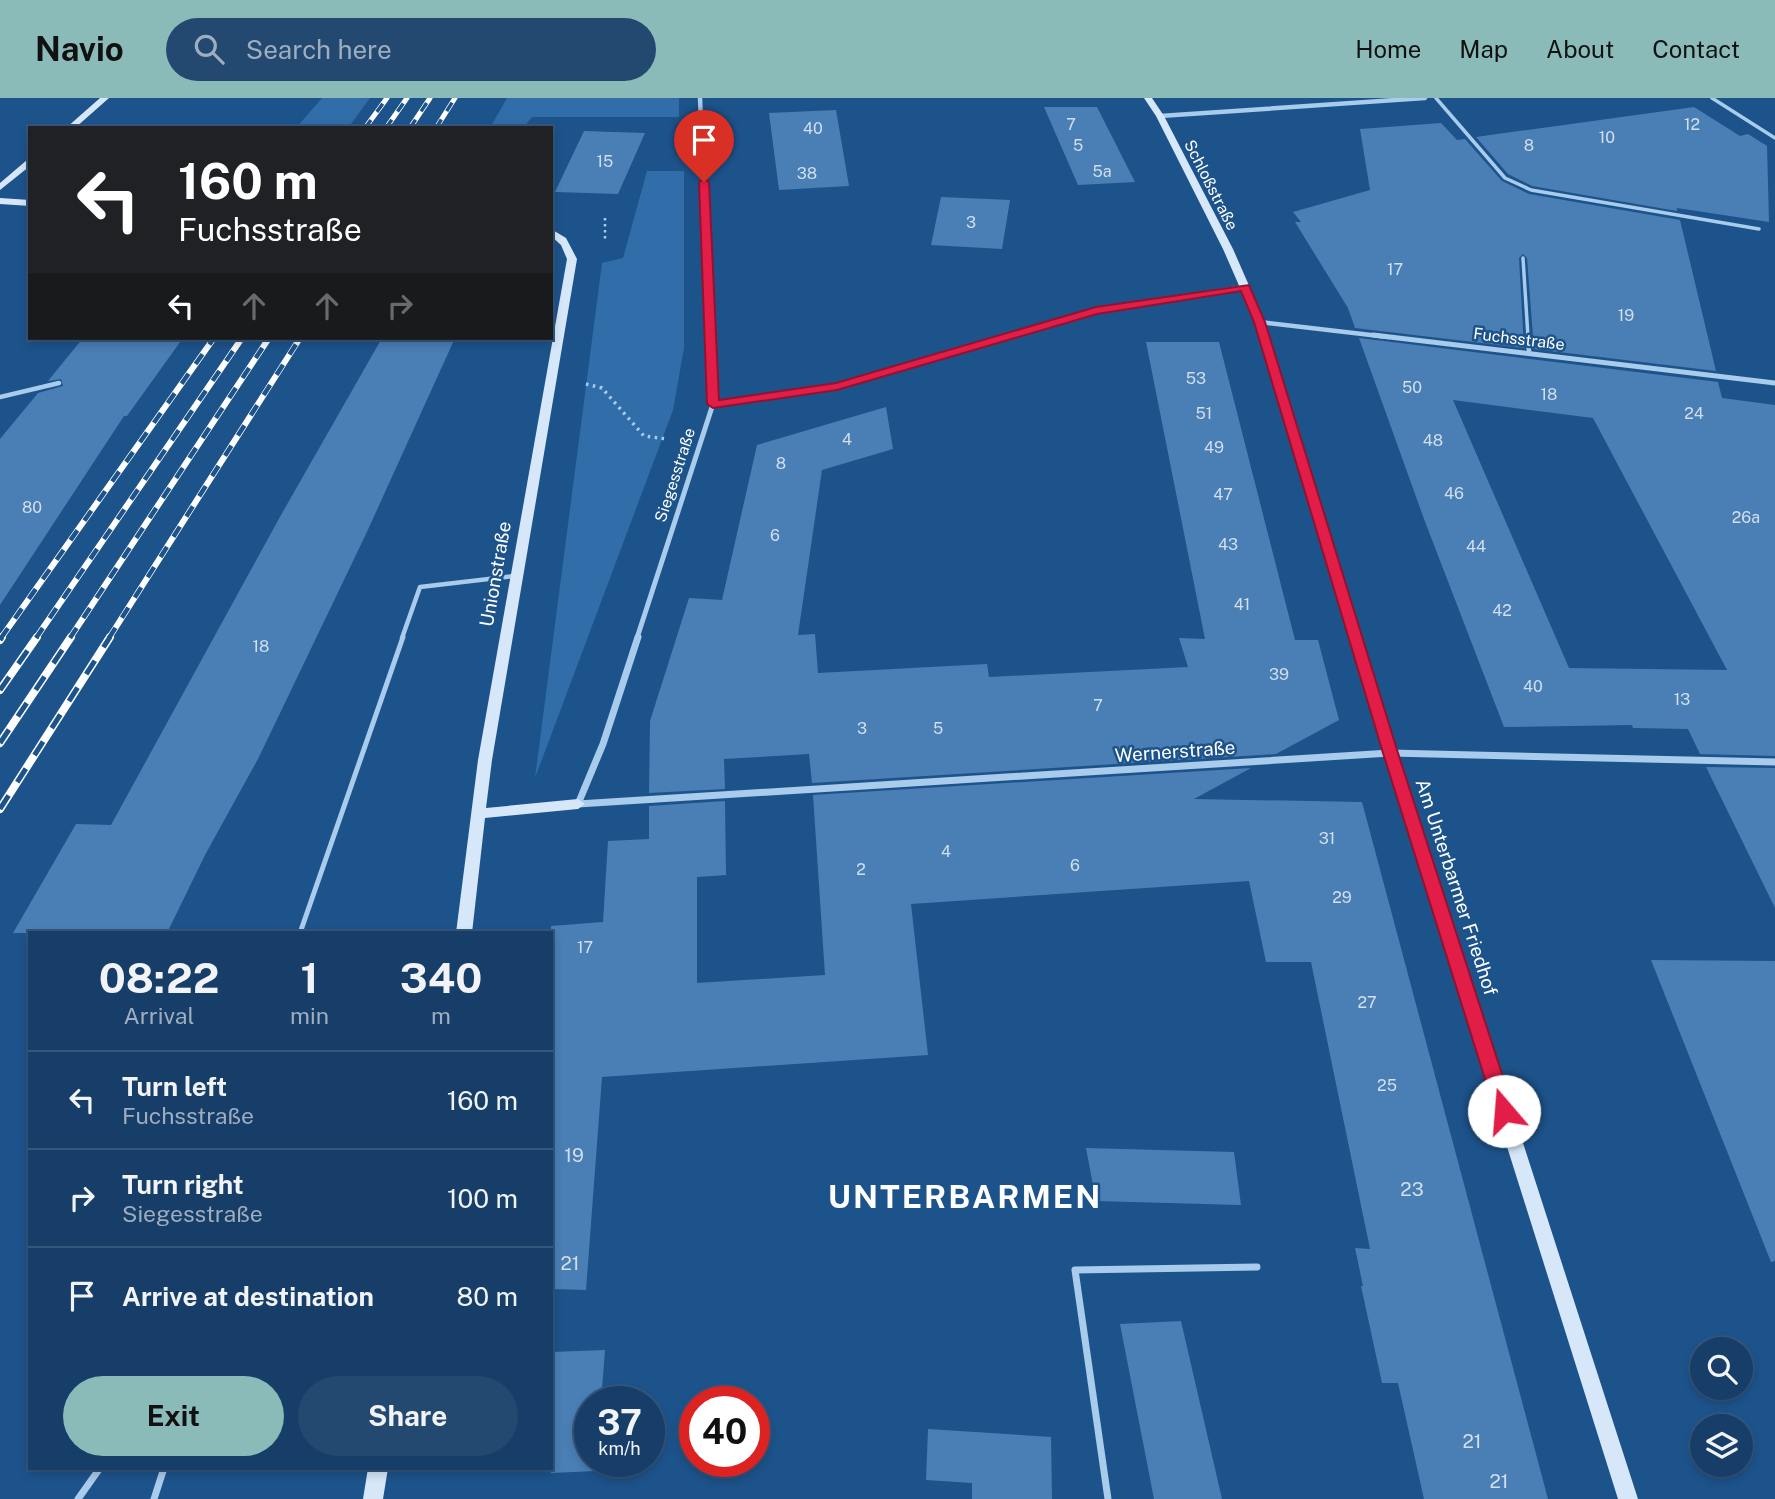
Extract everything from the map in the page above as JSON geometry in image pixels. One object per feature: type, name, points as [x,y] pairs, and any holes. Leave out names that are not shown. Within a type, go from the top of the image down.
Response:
[{"type":"street","points":[[72,126],[105,98]]},
{"type":"street","name":"Siegesstraße","points":[[578,804],[603,744],[713,404],[701,98]]},
{"type":"street","name":"Schloßstraße","points":[[1148,98],[1160,116],[1245,287]]},
{"type":"street","points":[[1160,116],[1424,98]]},
{"type":"street","points":[[0,187],[28,164]]},
{"type":"street","points":[[0,201],[28,203]]},
{"type":"street","name":"Unionstraße","points":[[464,931],[477,814],[572,259],[567,245],[561,237],[553,233]]},
{"type":"street","points":[[713,404],[837,386],[1096,311],[1245,287]]},
{"type":"street","name":"Am Unterbarmer Friedhof","points":[[1245,287],[1260,322],[1390,753],[1628,1499]]},
{"type":"street","name":"Fuchsstraße","points":[[1260,322],[1775,383]]},
{"type":"street","name":"Wernerstraße","points":[[578,804],[1390,753],[1775,762]]},
{"type":"street","points":[[477,814],[578,804]]},
{"type":"street","points":[[373,1499],[378,1470]]},
{"type":"lane","points":[[1436,98],[1505,178],[1515,185],[1572,199],[1759,229]]},
{"type":"lane","points":[[1712,98],[1775,138]]},
{"type":"lane","points":[[1523,258],[1529,352]]},
{"type":"lane","points":[[0,397],[59,383]]},
{"type":"lane","points":[[301,931],[420,587],[518,575]]},
{"type":"lane","points":[[1108,1499],[1075,1270],[1257,1267]]},
{"type":"lane","points":[[78,1499],[99,1470]]},
{"type":"lane","points":[[154,1499],[163,1470]]},
{"type":"path","points":[[604,218],[605,240]]},
{"type":"path","points":[[602,388],[639,429]]},
{"type":"shaded area","points":[[322,98],[370,98],[349,126],[298,126]]},
{"type":"shaded area","points":[[507,98],[679,98],[679,117],[532,117],[525,126],[491,126]]},
{"type":"shaded area","points":[[647,171],[684,171],[684,348],[673,410],[535,778],[602,263],[623,258]]},
{"type":"building","points":[[1044,107],[1097,107],[1135,182],[1078,185]]},
{"type":"building","points":[[1694,107],[1740,136],[1748,134],[1767,146],[1769,222],[1677,208],[1677,211],[1532,186],[1508,174],[1476,137]]},
{"type":"building","points":[[836,110],[849,186],[779,190],[769,113]]},
{"type":"building","points":[[1441,123],[1457,140],[1465,139],[1502,181],[1529,194],[1680,220],[1716,371],[1534,349],[1527,258],[1523,254],[1519,258],[1524,348],[1355,328],[1348,308],[1295,222],[1301,222],[1293,212],[1370,190],[1360,129]]},
{"type":"building","points":[[584,131],[645,133],[618,194],[555,192]]},
{"type":"building","points":[[941,197],[1010,200],[1002,249],[931,245]]},
{"type":"building","points":[[1359,338],[1718,382],[1722,398],[1775,405],[1775,756],[1700,754],[1688,729],[1633,728],[1632,725],[1504,727],[1424,519]],"holes":[[[1453,400],[1593,418],[1727,670],[1569,668]]]},
{"type":"building","points":[[81,340],[182,340],[127,416],[124,416],[0,605],[0,439],[38,393],[63,386],[61,379],[48,381]]},
{"type":"building","points":[[381,340],[454,340],[366,534],[258,759],[205,855],[168,931],[13,933],[76,824],[111,825],[281,515]]},
{"type":"building","points":[[1146,342],[1219,342],[1295,640],[1318,640],[1339,720],[1276,754],[812,783],[809,754],[724,759],[725,789],[649,793],[650,721],[689,598],[722,600],[757,445],[886,407],[893,449],[822,470],[798,635],[815,634],[818,673],[987,664],[989,677],[1188,667],[1179,638],[1205,639]]},
{"type":"building","points":[[1706,767],[1775,768],[1775,908]]},
{"type":"building","points":[[1251,768],[1194,799],[1362,802],[1548,1499],[1424,1499],[1398,1383],[1382,1383],[1361,1286],[1355,1248],[1370,1249],[1311,962],[1266,962],[1249,881],[911,904],[928,1055],[602,1077],[586,1290],[553,1289],[551,926],[603,922],[608,841],[649,839],[649,806],[725,801],[726,875],[697,877],[697,983],[825,975],[813,795]]},
{"type":"building","points":[[1651,960],[1775,961],[1775,1261],[1771,1262]]},
{"type":"building","points":[[1086,1148],[1234,1152],[1241,1205],[1096,1201]]},
{"type":"building","points":[[1181,1321],[1222,1499],[1154,1499],[1120,1324]]},
{"type":"building","points":[[605,1350],[602,1386],[574,1386],[574,1472],[551,1473],[553,1352]]},
{"type":"building","points":[[928,1429],[1051,1437],[1052,1499],[972,1499],[972,1483],[926,1480]]},
{"type":"railway","points":[[366,126],[387,98]]},
{"type":"railway","points":[[387,126],[407,98]]},
{"type":"railway","points":[[411,126],[430,98]]},
{"type":"railway","points":[[437,126],[455,98]]},
{"type":"railway","points":[[1,638],[213,340]]},
{"type":"railway","points":[[36,638],[241,340]]},
{"type":"railway","points":[[70,638],[268,340]]},
{"type":"railway","points":[[109,638],[299,340]]},
{"type":"railway","points":[[0,690],[37,637]]},
{"type":"railway","points":[[0,743],[71,637]]},
{"type":"railway","points":[[0,809],[110,637]]},
{"type":"district","name":"UNTERBARMEN","points":[[965,1196]]},
{"type":"route","points":[[704,182],[713,404],[837,386],[1096,311],[1245,287],[1260,322],[1390,753],[1504,1111]]}]
